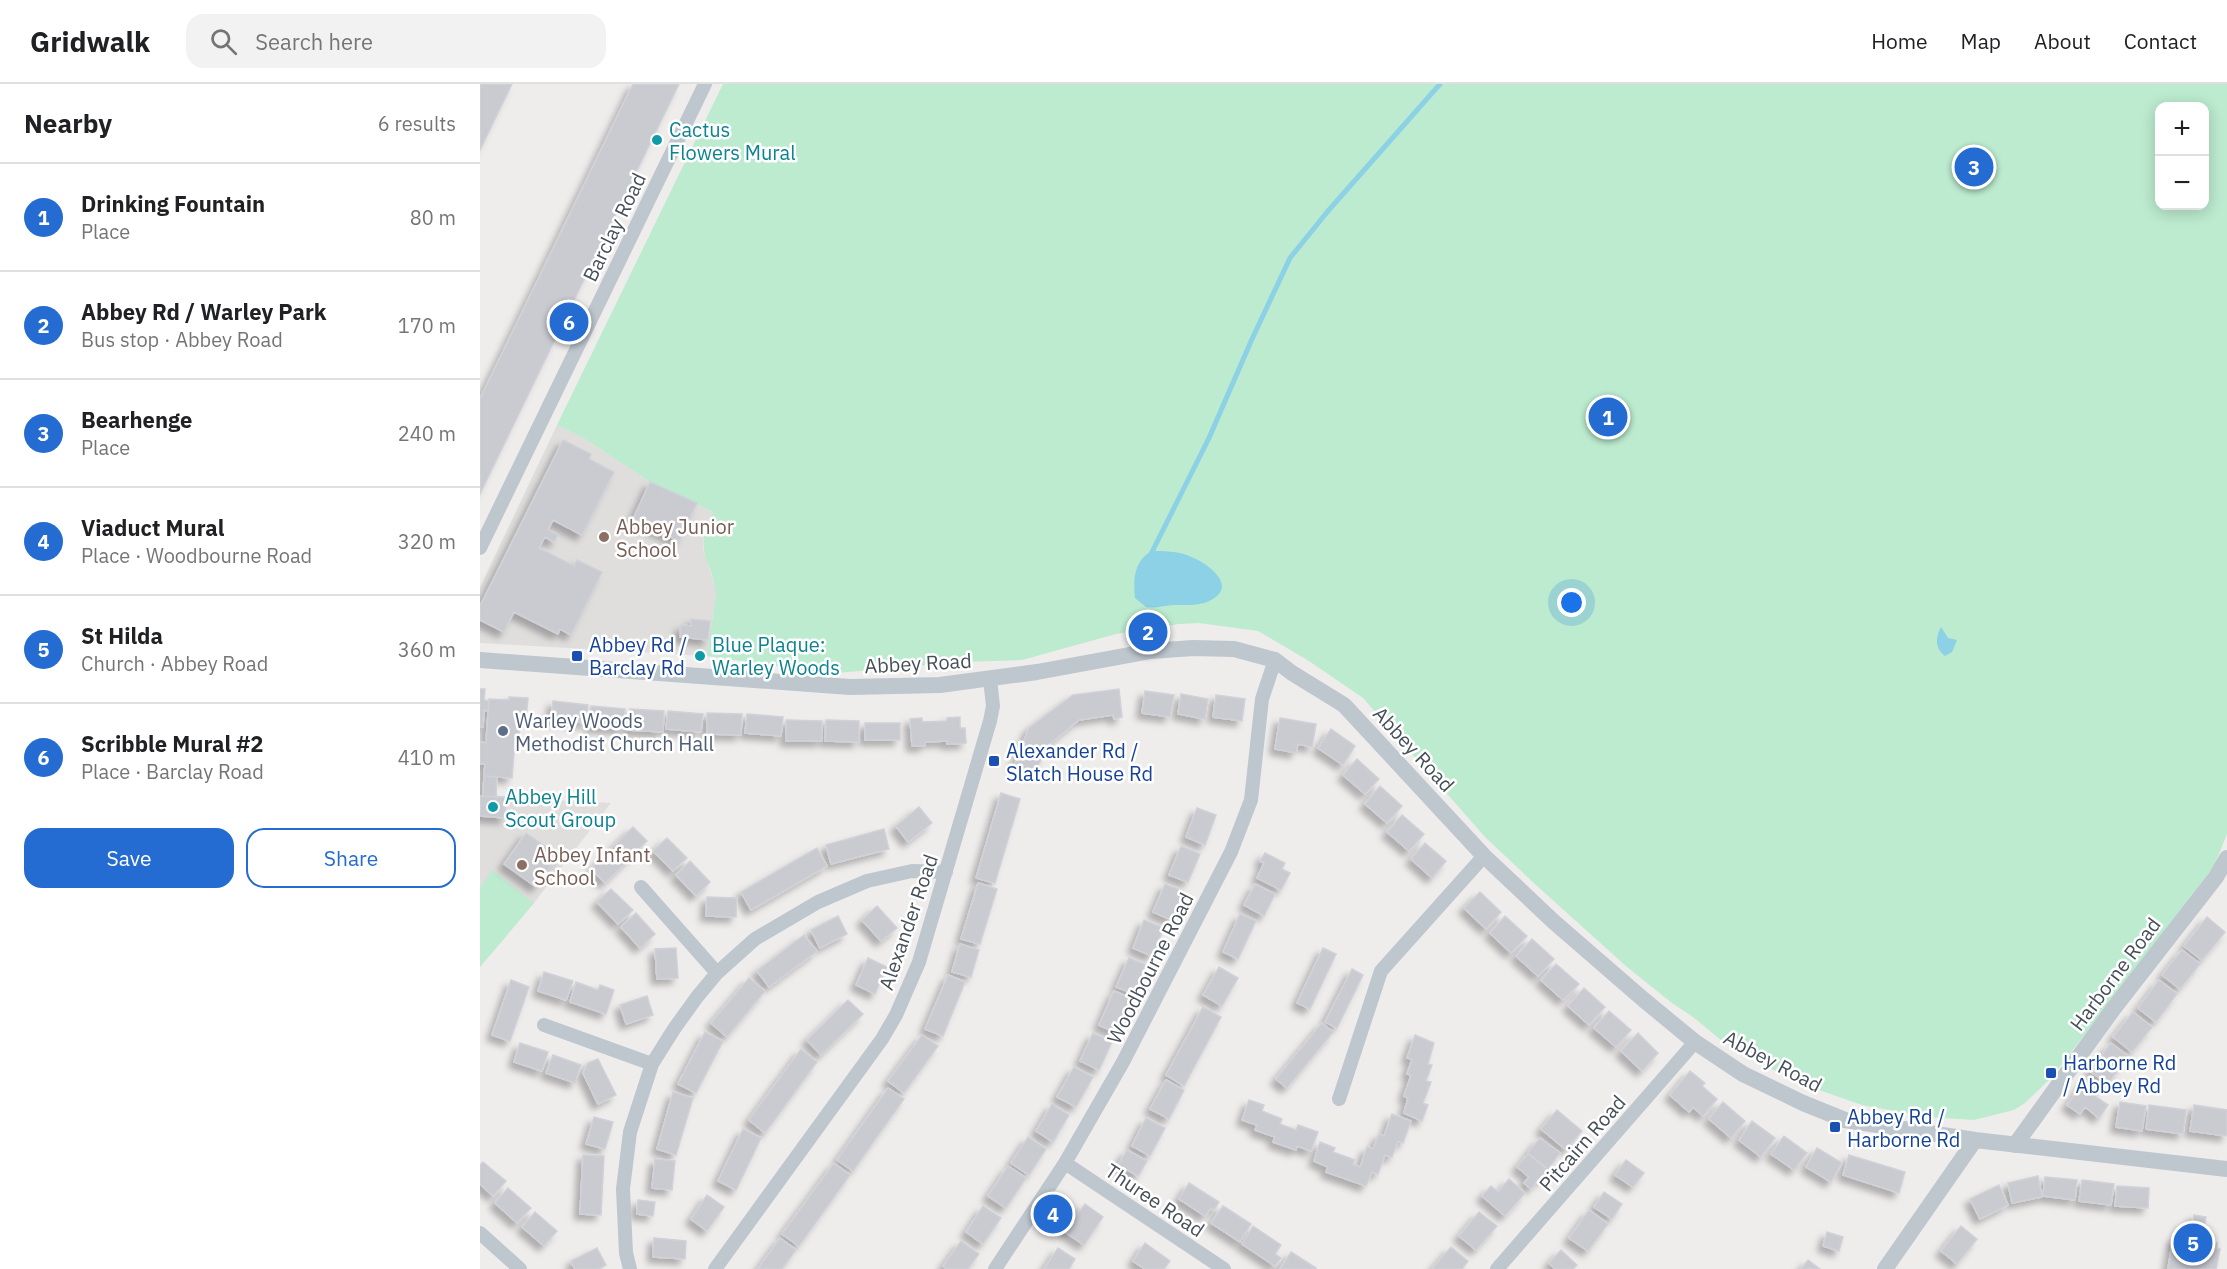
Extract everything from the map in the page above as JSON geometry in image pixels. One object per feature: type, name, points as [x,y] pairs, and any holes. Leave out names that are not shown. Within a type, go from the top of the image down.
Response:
[{"type":"street","name":"Barclay Road","points":[[480,548],[705,84]]},
{"type":"street","name":"Abbey Road","points":[[480,660],[850,687],[940,685],[990,679],[1151,651],[1193,648],[1234,649],[1275,660],[1344,705],[1484,856],[1563,930],[1695,1042],[1743,1074],[1845,1120],[1975,1140],[2227,1169]]},
{"type":"street","name":"Woodbourne Road","points":[[995,1269],[1065,1163],[1123,1062],[1232,852],[1251,800],[1262,699],[1275,660]]},
{"type":"street","name":"Alexander Road","points":[[715,1269],[882,1039],[896,1015],[919,962],[990,721],[993,706],[990,679]]},
{"type":"street","points":[[1339,1099],[1381,970],[1484,856]]},
{"type":"street","name":"Harborne Road","points":[[2015,1145],[2114,1008],[2216,877],[2227,858]]},
{"type":"street","points":[[630,1269],[626,1253],[625,1177],[630,1132],[652,1064],[674,1029],[717,974],[755,939],[818,902],[867,881],[912,871],[946,872]]},
{"type":"street","points":[[641,887],[717,974]]},
{"type":"street","points":[[544,1025],[652,1064]]},
{"type":"street","name":"Pitcairn Road","points":[[1497,1269],[1695,1042]]},
{"type":"street","points":[[1885,1269],[1975,1140]]},
{"type":"street","name":"Thuree Road","points":[[1065,1163],[1224,1269]]},
{"type":"street","points":[[480,1233],[520,1269]]},
{"type":"shaded area","name":"Abbey Junior School","points":[[557,425],[585,439],[650,482],[713,512],[704,531],[703,549],[716,595],[707,656],[480,643],[480,587]]},
{"type":"shaded area","name":"Abbey Infant School","points":[[480,796],[611,803],[534,903],[480,967]]},
{"type":"green space","points":[[723,84],[2227,84],[2227,834],[2214,866],[2052,1077],[2025,1103],[2014,1110],[1974,1120],[1928,1117],[1862,1105],[1799,1083],[1770,1068],[1722,1041],[1672,1003],[1627,967],[1485,837],[1363,698],[1309,661],[1258,631],[1199,623],[1179,624],[1116,634],[1022,660],[961,662],[837,673],[707,656],[716,595],[705,555],[704,538],[713,512],[650,482],[585,439],[557,425]]},
{"type":"green space","points":[[492,870],[534,903],[480,967],[480,888]]},
{"type":"water","points":[[1152,551],[1180,553],[1204,563],[1221,581],[1222,588],[1219,594],[1207,602],[1198,604],[1146,607],[1135,598],[1134,584],[1138,565]]},
{"type":"water","points":[[1941,627],[1948,638],[1957,640],[1952,652],[1945,656],[1939,650],[1937,643]]},
{"type":"building","points":[[480,84],[512,84],[480,150]]},
{"type":"building","points":[[633,84],[679,84],[480,494],[480,399]]},
{"type":"building","name":"Abbey Junior School","points":[[563,440],[591,454],[589,459],[614,472],[582,535],[553,520],[548,530],[558,535],[554,542],[545,537],[539,548],[574,566],[577,560],[602,572],[571,635],[560,629],[558,634],[514,612],[504,632],[480,620],[480,606]]},
{"type":"building","points":[[650,482],[697,503],[679,541],[633,519]]},
{"type":"building","points":[[691,619],[710,621],[708,640],[680,637],[681,625],[691,626]]},
{"type":"building","points":[[480,689],[485,689],[484,700],[489,701],[488,711],[484,710],[483,727],[480,727]]},
{"type":"building","points":[[1119,689],[1122,717],[1114,719],[1113,715],[1079,720],[1048,745],[1035,773],[1014,766],[1029,728],[1073,695]]},
{"type":"building","points":[[1145,691],[1174,695],[1170,717],[1142,713]]},
{"type":"building","points":[[1181,694],[1208,699],[1205,719],[1178,714]]},
{"type":"building","points":[[1216,695],[1245,699],[1242,721],[1213,717]]},
{"type":"building","name":"Warley Woods Methodist Church Hall","points":[[509,697],[528,698],[526,720],[520,720],[519,741],[515,741],[512,778],[484,776],[485,764],[480,764],[480,742],[486,743],[489,699],[509,700]]},
{"type":"building","points":[[553,701],[588,705],[586,723],[551,719]]},
{"type":"building","points":[[591,706],[625,709],[624,729],[590,727]]},
{"type":"building","points":[[630,709],[664,711],[663,732],[628,730]]},
{"type":"building","points":[[668,711],[703,714],[701,732],[666,729]]},
{"type":"building","points":[[707,713],[742,714],[741,735],[707,734]]},
{"type":"building","points":[[747,714],[783,717],[781,736],[745,733]]},
{"type":"building","points":[[960,717],[960,728],[965,728],[966,743],[925,742],[925,746],[912,746],[910,719],[922,718],[922,722],[947,721],[947,718]]},
{"type":"building","points":[[1280,718],[1316,724],[1312,747],[1298,744],[1296,753],[1275,749]]},
{"type":"building","points":[[786,720],[822,721],[822,741],[786,741]]},
{"type":"building","points":[[826,720],[859,721],[859,742],[825,741]]},
{"type":"building","points":[[865,723],[900,723],[900,740],[865,740]]},
{"type":"building","points":[[1331,729],[1355,746],[1343,765],[1318,748]]},
{"type":"building","points":[[1357,759],[1379,779],[1365,794],[1343,775]]},
{"type":"building","points":[[484,776],[497,777],[496,797],[483,796]]},
{"type":"building","points":[[1380,786],[1402,806],[1387,823],[1365,804]]},
{"type":"building","points":[[1001,793],[1020,799],[995,883],[976,878]]},
{"type":"building","name":"Abbey Hill Scout Group","points":[[480,796],[506,797],[505,818],[480,816]]},
{"type":"building","points":[[919,807],[932,823],[908,842],[896,826]]},
{"type":"building","points":[[1197,808],[1216,815],[1205,845],[1186,837]]},
{"type":"building","points":[[1402,815],[1424,834],[1409,851],[1387,832]]},
{"type":"building","points":[[633,827],[647,841],[605,883],[591,869]]},
{"type":"building","points":[[884,829],[889,849],[831,864],[826,845]]},
{"type":"building","points":[[526,833],[559,856],[536,887],[504,864]]},
{"type":"building","points":[[667,838],[687,858],[673,871],[653,851]]},
{"type":"building","points":[[1425,843],[1446,861],[1432,878],[1411,859]]},
{"type":"building","points":[[1181,846],[1200,854],[1188,882],[1169,875]]},
{"type":"building","points":[[817,848],[827,866],[751,910],[741,892]]},
{"type":"building","points":[[1265,853],[1285,863],[1282,869],[1290,873],[1281,890],[1257,878],[1264,863],[1260,861]]},
{"type":"building","points":[[690,861],[710,882],[696,896],[676,875]]},
{"type":"building","points":[[978,883],[997,889],[980,944],[961,939]]},
{"type":"building","points":[[1165,884],[1183,891],[1172,920],[1153,912]]},
{"type":"building","points":[[1255,884],[1275,894],[1264,916],[1244,905]]},
{"type":"building","points":[[611,889],[633,910],[618,924],[597,902]]},
{"type":"building","points":[[1480,892],[1501,912],[1486,929],[1464,908]]},
{"type":"building","points":[[707,897],[737,898],[736,917],[706,916]]},
{"type":"building","points":[[877,906],[897,928],[881,941],[862,920]]},
{"type":"building","points":[[636,913],[655,934],[640,948],[621,927]]},
{"type":"building","points":[[1240,914],[1256,921],[1238,959],[1223,952]]},
{"type":"building","points":[[838,916],[847,934],[820,948],[811,930]]},
{"type":"building","points":[[1505,916],[1527,936],[1511,953],[1490,933]]},
{"type":"building","points":[[2207,917],[2225,932],[2202,960],[2184,946]]},
{"type":"building","points":[[1144,920],[1164,928],[1152,956],[1133,948]]},
{"type":"building","points":[[804,935],[817,951],[769,987],[757,971]]},
{"type":"building","points":[[1532,939],[1554,959],[1538,976],[1516,956]]},
{"type":"building","points":[[960,944],[979,950],[971,977],[952,972]]},
{"type":"building","points":[[676,948],[678,978],[657,979],[655,949]]},
{"type":"building","points":[[1323,948],[1336,954],[1310,1009],[1297,1003]]},
{"type":"building","points":[[2182,950],[2200,964],[2180,989],[2162,975]]},
{"type":"building","points":[[868,958],[887,967],[875,994],[856,985]]},
{"type":"building","points":[[1129,958],[1147,965],[1135,994],[1116,987]]},
{"type":"building","points":[[1556,964],[1579,984],[1563,1000],[1541,980]]},
{"type":"building","points":[[1219,967],[1238,978],[1222,1006],[1203,995]]},
{"type":"building","points":[[1352,969],[1363,975],[1337,1028],[1325,1022]]},
{"type":"building","points":[[544,972],[573,981],[566,1000],[538,991]]},
{"type":"building","points":[[948,975],[965,982],[943,1036],[925,1029]]},
{"type":"building","points":[[749,978],[765,991],[727,1037],[711,1023]]},
{"type":"building","points":[[511,980],[529,987],[510,1041],[492,1035]]},
{"type":"building","points":[[2159,980],[2177,994],[2156,1022],[2138,1008]]},
{"type":"building","points":[[576,982],[598,990],[600,985],[614,990],[606,1014],[570,1002]]},
{"type":"building","points":[[1584,988],[1605,1007],[1589,1025],[1568,1006]]},
{"type":"building","points":[[1114,991],[1133,999],[1119,1034],[1099,1025]]},
{"type":"building","points":[[647,996],[653,1015],[626,1024],[620,1005]]},
{"type":"building","points":[[848,1000],[863,1014],[821,1055],[807,1040]]},
{"type":"building","points":[[1203,1007],[1221,1017],[1184,1086],[1166,1075]]},
{"type":"building","points":[[1609,1011],[1631,1030],[1616,1047],[1594,1028]]},
{"type":"building","points":[[2133,1012],[2152,1027],[2132,1052],[2113,1037]]},
{"type":"building","points":[[1322,1023],[1333,1032],[1287,1088],[1276,1079]]},
{"type":"building","points":[[705,1032],[723,1041],[696,1093],[678,1084]]},
{"type":"building","points":[[1093,1033],[1112,1042],[1099,1070],[1080,1061]]},
{"type":"building","points":[[1638,1033],[1658,1053],[1642,1071],[1621,1051]]},
{"type":"building","points":[[922,1035],[938,1046],[904,1093],[888,1081]]},
{"type":"building","points":[[1415,1035],[1434,1043],[1428,1064],[1432,1065],[1426,1081],[1431,1082],[1423,1103],[1428,1105],[1422,1121],[1404,1113],[1408,1098],[1404,1096],[1411,1075],[1407,1074],[1412,1059],[1407,1058]]},
{"type":"building","points":[[520,1043],[548,1052],[542,1071],[514,1062]]},
{"type":"building","points":[[2111,1043],[2128,1056],[2108,1084],[2090,1071]]},
{"type":"building","points":[[801,1049],[817,1062],[765,1133],[749,1120]]},
{"type":"building","points":[[553,1055],[581,1065],[575,1083],[546,1073]]},
{"type":"building","points":[[598,1059],[616,1095],[598,1104],[583,1073],[588,1063]]},
{"type":"building","points":[[1074,1067],[1093,1077],[1076,1107],[1057,1097]]},
{"type":"building","points":[[1690,1071],[1705,1083],[1702,1086],[1717,1099],[1703,1116],[1693,1107],[1689,1112],[1670,1095]]},
{"type":"building","points":[[2087,1077],[2102,1087],[2095,1096],[2108,1105],[2099,1118],[2085,1107],[2080,1114],[2067,1105]]},
{"type":"building","points":[[1166,1080],[1184,1090],[1169,1119],[1150,1109]]},
{"type":"building","points":[[888,1088],[904,1099],[853,1171],[837,1160]]},
{"type":"building","points":[[673,1092],[693,1098],[676,1155],[657,1149]]},
{"type":"building","points":[[1249,1100],[1264,1105],[1262,1111],[1282,1119],[1280,1124],[1296,1130],[1298,1125],[1318,1132],[1311,1151],[1297,1146],[1296,1150],[1273,1142],[1275,1137],[1255,1130],[1257,1125],[1242,1120]]},
{"type":"building","points":[[1723,1102],[1745,1121],[1731,1138],[1709,1119]]},
{"type":"building","points":[[2120,1102],[2146,1106],[2142,1131],[2116,1127]]},
{"type":"building","points":[[1052,1104],[1069,1115],[1053,1142],[1036,1131]]},
{"type":"building","points":[[2149,1105],[2186,1110],[2183,1134],[2146,1129]]},
{"type":"building","points":[[2194,1105],[2227,1110],[2227,1136],[2190,1131]]},
{"type":"building","points":[[1557,1110],[1582,1131],[1566,1150],[1541,1129]]},
{"type":"building","points":[[1392,1114],[1411,1121],[1403,1143],[1398,1141],[1392,1157],[1385,1155],[1378,1174],[1372,1172],[1366,1186],[1326,1172],[1328,1167],[1314,1161],[1320,1142],[1335,1148],[1333,1152],[1355,1160],[1353,1164],[1360,1167],[1367,1147],[1373,1149],[1379,1134],[1384,1136]]},
{"type":"building","points":[[594,1117],[613,1122],[605,1149],[586,1144]]},
{"type":"building","points":[[1146,1118],[1165,1128],[1150,1156],[1132,1146]]},
{"type":"building","points":[[1752,1121],[1775,1138],[1761,1157],[1739,1140]]},
{"type":"building","points":[[743,1129],[761,1138],[736,1190],[718,1181]]},
{"type":"building","points":[[1784,1136],[1807,1153],[1794,1170],[1771,1154]]},
{"type":"building","points":[[1028,1137],[1046,1149],[1029,1175],[1011,1163]]},
{"type":"building","points":[[1540,1138],[1560,1153],[1548,1169],[1528,1153]]},
{"type":"building","points":[[1817,1148],[1842,1163],[1831,1182],[1806,1167]]},
{"type":"building","points":[[1127,1150],[1147,1161],[1138,1176],[1118,1165]]},
{"type":"building","points":[[1528,1154],[1549,1171],[1531,1189],[1524,1183],[1529,1177],[1517,1167]]},
{"type":"building","points":[[583,1155],[604,1156],[601,1215],[580,1214]]},
{"type":"building","points":[[1849,1155],[1905,1172],[1899,1193],[1843,1175]]},
{"type":"building","points":[[655,1159],[675,1161],[672,1190],[652,1188]]},
{"type":"building","points":[[1626,1160],[1644,1173],[1633,1187],[1615,1175]]},
{"type":"building","points":[[483,1162],[506,1181],[493,1196],[480,1184],[480,1165]]},
{"type":"building","points":[[834,1163],[850,1175],[799,1246],[782,1234]]},
{"type":"building","points":[[1008,1166],[1026,1178],[1006,1208],[988,1196]]},
{"type":"building","points":[[2038,1176],[2042,1197],[2012,1203],[2008,1183]]},
{"type":"building","points":[[2045,1177],[2077,1180],[2075,1200],[2043,1196]]},
{"type":"building","points":[[1509,1179],[1525,1193],[1505,1216],[1482,1196],[1491,1186],[1498,1192]]},
{"type":"building","points":[[2082,1180],[2114,1184],[2111,1205],[2079,1201]]},
{"type":"building","points":[[1189,1183],[1219,1202],[1214,1210],[1211,1208],[1205,1216],[1179,1199]]},
{"type":"building","points":[[1999,1185],[2008,1205],[1980,1219],[1970,1199]]},
{"type":"building","points":[[2117,1186],[2149,1188],[2148,1208],[2115,1206]]},
{"type":"building","points":[[508,1188],[531,1208],[517,1223],[495,1203]]},
{"type":"building","points":[[1604,1192],[1622,1204],[1612,1219],[1594,1207]]},
{"type":"building","points":[[707,1195],[724,1207],[707,1231],[691,1219]]},
{"type":"building","points":[[638,1200],[655,1202],[653,1216],[637,1214]]},
{"type":"building","points":[[1085,1204],[1103,1217],[1084,1245],[1065,1232]]},
{"type":"building","points":[[983,1206],[1001,1218],[983,1244],[966,1232]]},
{"type":"building","points":[[1223,1206],[1251,1224],[1240,1242],[1211,1223]]},
{"type":"building","points":[[1589,1210],[1608,1224],[1588,1251],[1569,1238]]},
{"type":"building","points":[[535,1212],[557,1231],[544,1246],[522,1227]]},
{"type":"building","points":[[1479,1212],[1497,1226],[1476,1250],[1459,1236]]},
{"type":"building","points":[[2194,1215],[2206,1217],[2204,1228],[2210,1231],[2210,1242],[2217,1243],[2217,1249],[2220,1249],[2216,1269],[2168,1269],[2173,1237],[2181,1238],[2184,1225],[2192,1227]]},
{"type":"building","points":[[1253,1226],[1281,1245],[1275,1254],[1281,1258],[1275,1266],[1242,1244]]},
{"type":"building","points":[[1961,1226],[1977,1239],[1957,1264],[1941,1251]]},
{"type":"building","points":[[1827,1232],[1843,1237],[1839,1251],[1823,1246]]},
{"type":"building","points":[[654,1238],[686,1241],[685,1259],[653,1257]]},
{"type":"building","points":[[780,1238],[796,1250],[782,1269],[758,1269]]},
{"type":"building","points":[[961,1241],[979,1254],[968,1269],[947,1269],[943,1266]]},
{"type":"building","points":[[1145,1243],[1170,1261],[1164,1269],[1145,1269],[1133,1261]]},
{"type":"building","points":[[1451,1247],[1468,1261],[1462,1269],[1432,1269]]},
{"type":"building","points":[[597,1248],[606,1265],[599,1269],[575,1269],[571,1261]]},
{"type":"building","points":[[1058,1248],[1075,1259],[1069,1269],[1044,1269]]},
{"type":"building","points":[[1561,1250],[1577,1265],[1573,1269],[1555,1269],[1549,1263]]},
{"type":"building","points":[[1291,1252],[1316,1268],[1280,1269]]},
{"type":"building","points":[[1808,1260],[1820,1269],[1801,1269]]},
{"type":"waterway","points":[[1150,556],[1209,438],[1290,258],[1328,211],[1440,84]]},
{"type":"place","name":"Cactus Flowers Mural","points":[[657,140]]},
{"type":"place","name":"Bearhenge","points":[[1974,167]]},
{"type":"place","name":"Scribble Mural #2","points":[[569,322]]},
{"type":"place","name":"Drinking Fountain","points":[[1608,417]]},
{"type":"place","name":"Abbey Junior School","points":[[604,537]]},
{"type":"place","name":"Abbey Rd / Warley Park","points":[[1148,632]]},
{"type":"place","name":"Abbey Rd / Barclay Rd","points":[[577,656]]},
{"type":"place","name":"Blue Plaque: Warley Woods","points":[[700,656]]},
{"type":"place","name":"Warley Woods Methodist Church Hall","points":[[503,731]]},
{"type":"place","name":"Alexander Rd / Slatch House Rd","points":[[994,761]]},
{"type":"place","name":"Abbey Hill Scout Group","points":[[493,807]]},
{"type":"place","name":"Abbey Infant School","points":[[522,865]]},
{"type":"place","name":"Harborne Rd / Abbey Rd","points":[[2051,1073]]},
{"type":"place","name":"Abbey Rd / Harborne Rd","points":[[1835,1127]]},
{"type":"place","name":"Viaduct Mural","points":[[1053,1214]]},
{"type":"place","name":"St Hilda","points":[[2193,1243]]}]
